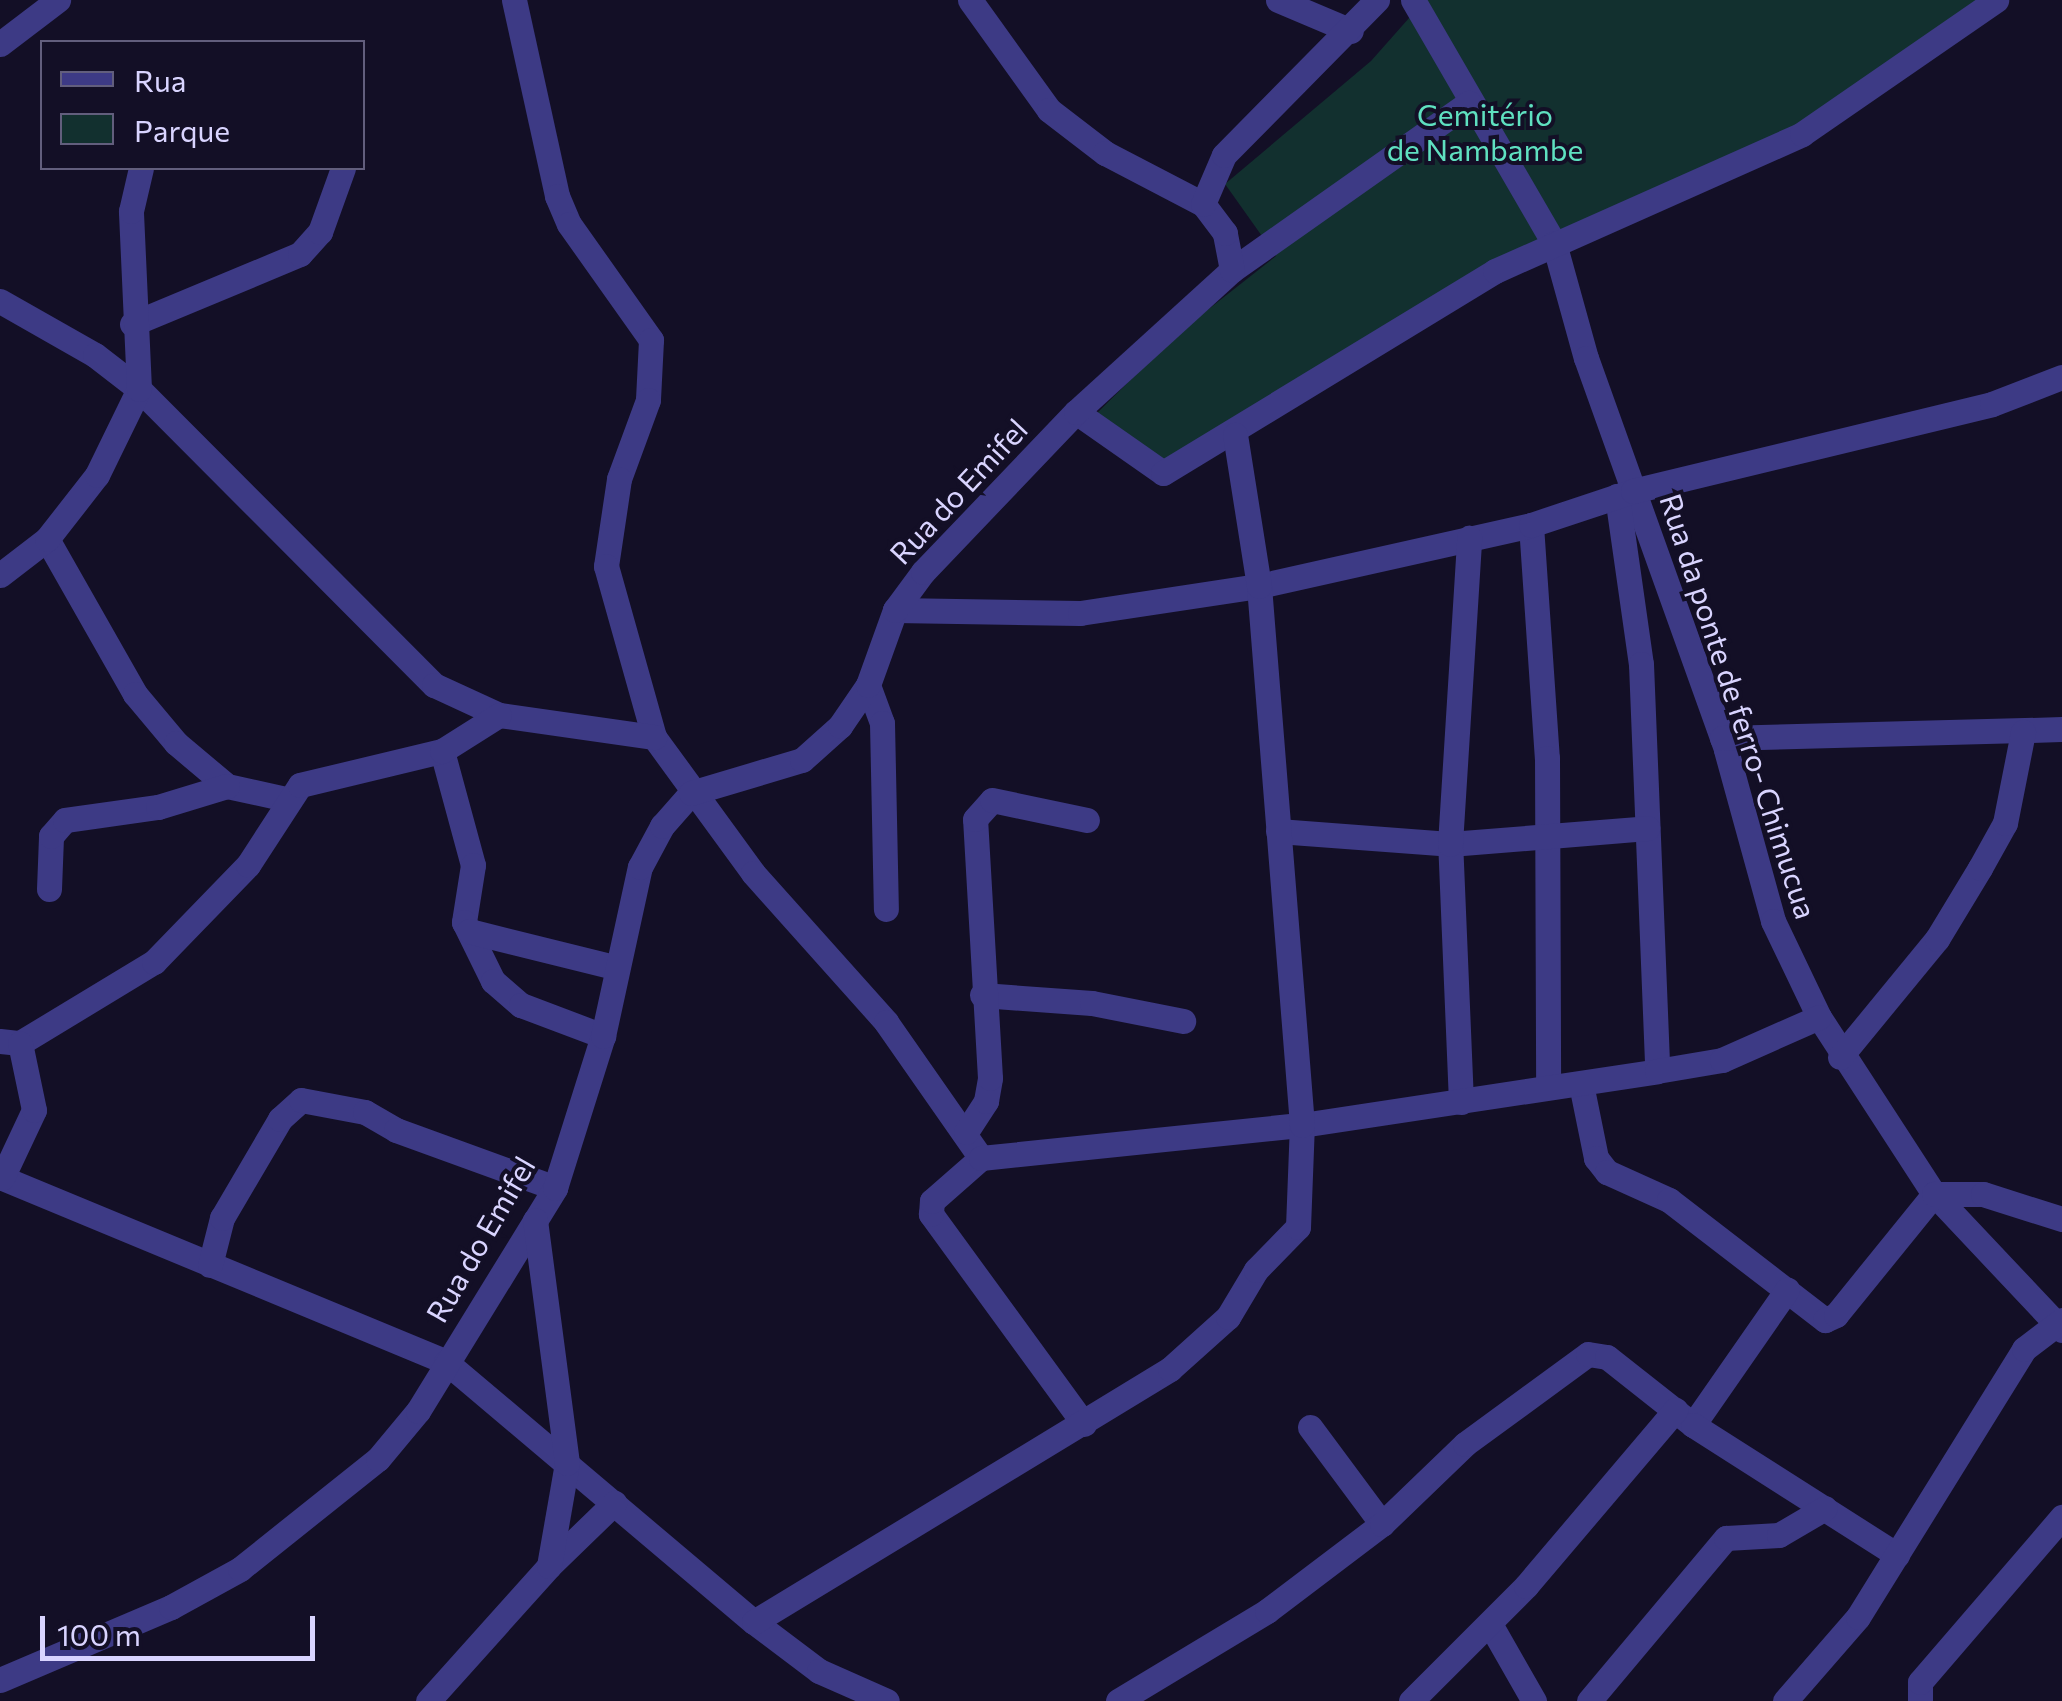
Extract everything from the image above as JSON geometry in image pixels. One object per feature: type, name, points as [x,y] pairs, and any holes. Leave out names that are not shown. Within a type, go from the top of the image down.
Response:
[{"type":"street","points":[[0,44],[58,0]]},
{"type":"street","points":[[514,0],[557,196],[569,224],[652,340],[648,400],[619,479],[606,566],[654,737],[691,794],[886,1022],[966,1132],[980,1158]]},
{"type":"street","points":[[970,0],[1049,110],[1106,153],[1204,204],[1224,233],[1232,270]]},
{"type":"street","points":[[1278,0],[1352,31]]},
{"type":"street","points":[[1204,204],[1224,155],[1352,31],[1377,0]]},
{"type":"street","name":"Rua da ponte de ferro- Chimucua","points":[[1413,0],[1469,103],[1554,243],[1625,493],[1722,738],[1774,921],[1820,1017],[1840,1057],[1934,1194],[2060,1324]]},
{"type":"street","points":[[1076,412],[1163,473],[1235,434],[1440,302],[1554,243],[1802,134],[1996,0]]},
{"type":"street","name":"Rua do Emifel","points":[[0,1680],[171,1607],[240,1568],[378,1459],[446,1362],[554,1188],[603,1036],[640,867],[691,794],[802,760],[840,726],[868,685],[895,610],[923,572],[1076,412],[1232,270],[1469,103]]},
{"type":"street","points":[[0,574],[46,539],[97,475],[139,389],[132,324],[131,212],[142,170]]},
{"type":"street","points":[[132,324],[300,254],[320,232],[342,170]]},
{"type":"street","points":[[0,301],[95,355],[139,389],[434,685],[499,716],[654,737]]},
{"type":"street","points":[[895,610],[1080,613],[1259,586],[1531,525],[1625,493],[1992,404],[2062,376]]},
{"type":"street","points":[[754,1622],[1170,1369],[1216,1330],[1256,1270],[1298,1227],[1302,1125],[1259,586],[1235,434]]},
{"type":"street","points":[[1625,493],[1641,664],[1657,1071]]},
{"type":"street","points":[[1531,525],[1548,836],[1548,1087]]},
{"type":"street","points":[[1461,1102],[1450,844],[1469,538]]},
{"type":"street","points":[[46,539],[135,694],[176,743],[227,786],[286,799]]},
{"type":"street","points":[[868,685],[882,723],[886,908]]},
{"type":"street","points":[[499,716],[442,751],[313,777],[286,799],[248,865],[164,953],[10,1042],[34,1110],[1,1177],[446,1362],[754,1622],[819,1671],[887,1701]]},
{"type":"street","points":[[1722,738],[2062,728]]},
{"type":"street","points":[[1840,1057],[1936,938],[1980,868],[2005,823],[2024,732]]},
{"type":"street","points":[[442,751],[459,834],[473,864],[464,922],[469,931],[509,998],[603,1036]]},
{"type":"street","points":[[49,890],[51,836],[65,820],[158,806],[227,786]]},
{"type":"street","points":[[966,1132],[986,1101],[990,1078],[973,832],[980,808],[992,800],[1087,820]]},
{"type":"street","points":[[1278,831],[1450,844],[1647,828]]},
{"type":"street","points":[[469,931],[616,967]]},
{"type":"street","points":[[982,995],[1092,1003],[1183,1021]]},
{"type":"street","points":[[1084,1424],[930,1214],[932,1201],[980,1158],[1302,1125],[1580,1084],[1722,1060],[1820,1017]]},
{"type":"street","points":[[1580,1084],[1596,1158],[1608,1172],[1669,1200],[1832,1320],[1934,1194],[1984,1194],[2062,1219]]},
{"type":"street","points":[[210,1266],[222,1218],[280,1119],[301,1100],[365,1112],[396,1130],[554,1188]]},
{"type":"street","points":[[535,1220],[566,1463],[549,1566]]},
{"type":"street","points":[[1411,1701],[1490,1624],[1684,1418],[1787,1290]]},
{"type":"street","points":[[1800,1696],[1858,1617],[2024,1349],[2060,1324]]},
{"type":"street","points":[[1118,1701],[1268,1611],[1382,1524],[1465,1444],[1588,1354],[1607,1357],[1684,1418],[1897,1555]]},
{"type":"street","points":[[1310,1427],[1382,1524]]},
{"type":"street","points":[[429,1700],[549,1566],[614,1503]]},
{"type":"street","points":[[1589,1701],[1726,1538],[1779,1535],[1825,1508]]},
{"type":"street","points":[[1920,1701],[1920,1682],[2062,1516]]},
{"type":"street","points":[[1490,1624],[1534,1701]]},
{"type":"green space","name":"Cemitério de Nambambe","points":[[1425,0],[1996,0],[1857,99],[1554,243],[1163,473],[1090,420],[1177,334],[1276,256],[1225,184],[1371,61]]}]
